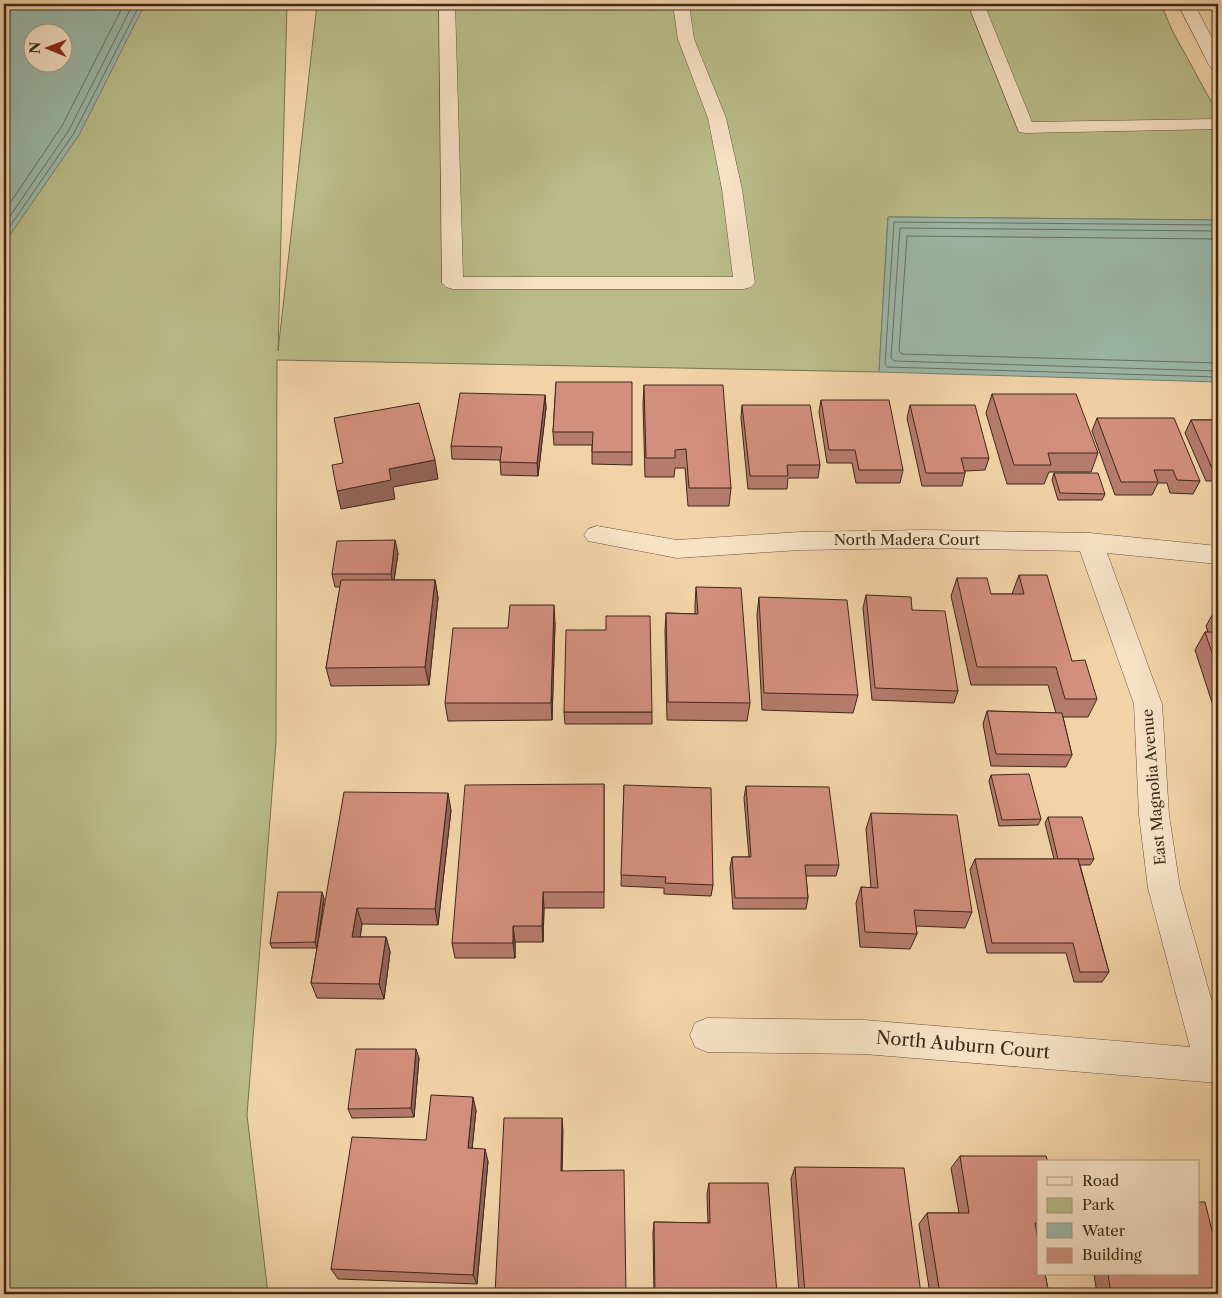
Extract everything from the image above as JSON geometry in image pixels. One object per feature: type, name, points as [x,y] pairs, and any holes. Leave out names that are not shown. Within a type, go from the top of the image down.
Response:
[{"type":"street","points":[[446,4],[453,283],[744,283],[732,189],[717,118],[686,39],[681,4]]},
{"type":"street","points":[[976,4],[1025,128],[1218,124]]},
{"type":"street","points":[[1186,4],[1218,65]]},
{"type":"street","name":"North Madera Court","points":[[597,534],[678,549],[819,540],[926,539],[1090,542],[1218,555]]},
{"type":"street","name":"East Magnolia Avenue","points":[[1090,542],[1148,704],[1154,815],[1164,888],[1216,1066]]},
{"type":"street","name":"North Auburn Court","points":[[707,1036],[864,1037],[1216,1066]]},
{"type":"green space","points":[[4,4],[287,4],[278,351],[317,4],[1161,4],[1172,30],[1218,114],[1218,220],[888,217],[879,372],[277,360],[276,742],[247,1115],[268,1294],[4,1294]]},
{"type":"water","points":[[4,4],[145,4],[79,135],[10,235],[4,264]]},
{"type":"water","points":[[888,217],[1218,220],[1218,382],[879,372]]},
{"type":"building","points":[[556,382],[632,382],[632,452],[592,452],[593,432],[553,432]]},
{"type":"building","points":[[644,385],[723,385],[731,488],[689,488],[686,449],[675,450],[675,458],[646,458]]},
{"type":"building","points":[[460,393],[545,395],[537,463],[500,462],[502,447],[451,446]]},
{"type":"building","points":[[992,394],[1076,394],[1098,453],[1048,453],[1051,465],[1014,465]]},
{"type":"building","points":[[821,400],[889,400],[903,470],[859,470],[855,450],[829,450]]},
{"type":"building","points":[[419,403],[435,460],[389,469],[391,480],[337,491],[332,465],[343,463],[334,418]]},
{"type":"building","points":[[742,405],[810,405],[820,465],[787,465],[788,476],[750,476]]},
{"type":"building","points":[[910,405],[975,405],[989,458],[961,458],[965,473],[926,473]]},
{"type":"building","points":[[1097,418],[1174,418],[1200,481],[1177,480],[1173,470],[1154,470],[1158,482],[1121,482]]},
{"type":"building","points":[[1191,420],[1218,420],[1218,468],[1212,468]]},
{"type":"building","points":[[1054,473],[1098,473],[1105,494],[1060,493]]},
{"type":"building","points":[[395,540],[391,574],[332,574],[337,541]]},
{"type":"building","points":[[1019,575],[1047,575],[1072,661],[1085,660],[1097,699],[1065,699],[1056,667],[977,667],[957,578],[987,578],[991,594],[1024,594]]},
{"type":"building","points":[[341,580],[435,580],[425,667],[326,668]]},
{"type":"building","points":[[696,587],[741,588],[750,703],[668,702],[666,613],[698,614]]},
{"type":"building","points":[[866,595],[911,597],[912,610],[945,611],[958,691],[875,688]]},
{"type":"building","points":[[759,597],[847,600],[858,695],[764,693]]},
{"type":"building","points":[[510,605],[554,605],[551,703],[445,703],[453,628],[508,628]]},
{"type":"building","points":[[606,616],[650,616],[652,712],[564,712],[566,630],[606,630]]},
{"type":"building","points":[[1205,632],[1218,632],[1218,670]]},
{"type":"building","points":[[987,711],[1062,713],[1072,755],[996,754]]},
{"type":"building","points":[[1029,774],[1041,819],[1002,820],[991,775]]},
{"type":"building","points":[[604,784],[604,892],[543,892],[542,926],[513,926],[513,943],[452,943],[465,785]]},
{"type":"building","points":[[624,785],[711,788],[713,885],[665,883],[666,877],[621,875]]},
{"type":"building","points":[[746,786],[829,787],[839,865],[805,865],[808,898],[735,898],[732,857],[751,857]]},
{"type":"building","points":[[344,792],[448,793],[435,909],[357,908],[352,937],[386,937],[379,984],[311,983]]},
{"type":"building","points":[[871,813],[957,815],[972,912],[914,910],[917,934],[865,932],[861,887],[878,888]]},
{"type":"building","points":[[1048,817],[1082,817],[1094,859],[1058,859]]},
{"type":"building","points":[[975,859],[1078,859],[1109,972],[1080,972],[1073,943],[992,943]]},
{"type":"building","points":[[278,892],[322,892],[315,942],[270,943]]},
{"type":"building","points":[[356,1049],[416,1049],[411,1108],[348,1109]]},
{"type":"building","points":[[431,1095],[473,1097],[468,1148],[485,1149],[473,1275],[331,1269],[352,1137],[426,1140]]},
{"type":"building","points":[[504,1118],[562,1118],[561,1171],[624,1170],[626,1294],[495,1294]]},
{"type":"building","points":[[960,1156],[1046,1156],[1047,1160],[1037,1160],[1037,1223],[1035,1223],[1037,1234],[1037,1276],[1045,1276],[1049,1294],[940,1294],[927,1213],[969,1213]]},
{"type":"building","points":[[795,1167],[904,1168],[921,1294],[805,1294]]},
{"type":"building","points":[[709,1183],[768,1183],[777,1294],[655,1294],[654,1222],[710,1223]]},
{"type":"building","points":[[1200,1202],[1205,1202],[1218,1255],[1218,1294],[1111,1294],[1108,1276],[1200,1276]]}]
